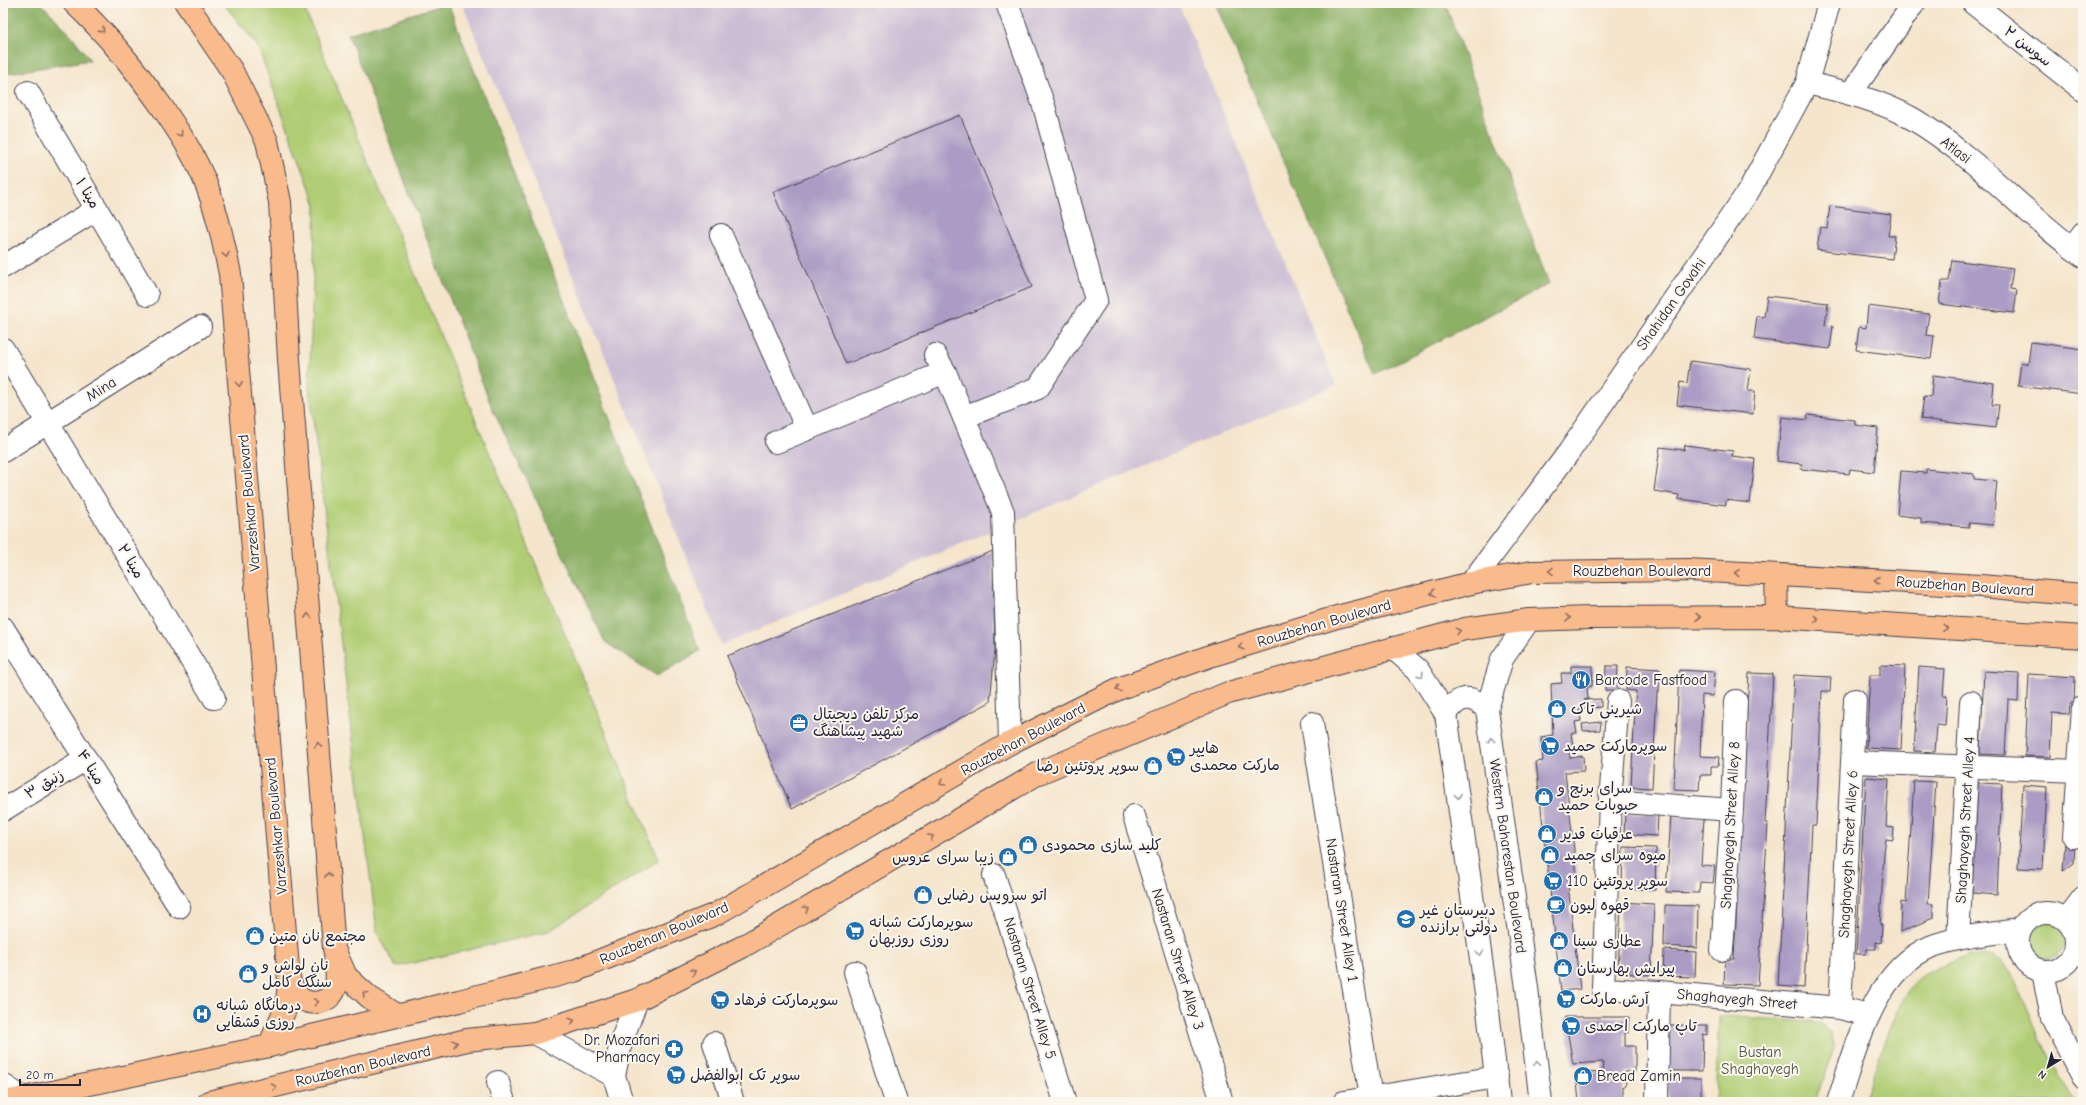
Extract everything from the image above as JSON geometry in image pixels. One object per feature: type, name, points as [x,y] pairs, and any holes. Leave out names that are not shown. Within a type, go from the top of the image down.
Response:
[{"type":"main road","name":"Varzeshkar Boulevard","points":[[74,3],[105,32],[138,73],[185,140],[208,188],[221,231],[230,274],[289,980],[287,1005],[269,1046]]},
{"type":"main road","points":[[186,3],[232,71],[267,141],[280,202],[288,360],[334,949],[338,979],[336,988],[331,995],[316,1004],[308,1002],[298,996],[289,980]]},
{"type":"main road","name":"Rouzbehan Boulevard","points":[[14,1100],[269,1046],[574,971],[716,914],[1010,743],[1118,689],[1213,655],[1337,618],[1471,583],[1532,572],[1688,570],[1981,586],[2083,595]]},
{"type":"main road","points":[[1776,574],[1777,617]]},
{"type":"main road","name":"Rouzbehan Boulevard","points":[[209,1102],[467,1040],[535,1033],[636,1000],[742,947],[1039,773],[1228,693],[1465,629],[1529,620],[1604,617],[1777,617],[2083,637]]},
{"type":"main road","points":[[334,949],[346,976],[368,997],[397,1015]]},
{"type":"street","points":[[964,417],[1038,388],[1096,300],[1044,106],[1007,3]]},
{"type":"street","name":"Shahidan Govahi","points":[[1471,583],[1569,452],[1748,192],[1807,83],[1829,3]]},
{"type":"street","points":[[1851,93],[1914,3]]},
{"type":"street","name":"سوسن ۲","points":[[1973,3],[2083,90]]},
{"type":"street","name":"Atlasi","points":[[1807,83],[1851,93],[1919,123],[1963,154],[2079,245]]},
{"type":"street","name":"مینا ۱","points":[[28,92],[148,295]]},
{"type":"street","points":[[3,266],[97,210]]},
{"type":"street","points":[[721,235],[807,429]]},
{"type":"street","name":"Mina","points":[[3,452],[200,327]]},
{"type":"street","name":"مینا ۲","points":[[3,349],[214,698]]},
{"type":"street","points":[[776,442],[807,429],[940,364],[964,417],[1003,512],[1010,743]]},
{"type":"street","name":"Western Baharestan Boulevard","points":[[1529,620],[1502,659],[1487,709],[1527,988],[1541,1102]]},
{"type":"street","name":"مینا ۴","points":[[3,628],[179,907]]},
{"type":"street","points":[[1393,648],[1418,670],[1446,714],[1497,1077],[1499,1102]]},
{"type":"street","points":[[1446,714],[1453,703],[1465,698],[1478,700],[1487,709]]},
{"type":"street","name":"Shaghayegh Street Alley 6","points":[[1840,1008],[1855,700]]},
{"type":"street","points":[[1618,701],[1610,801],[1732,810]]},
{"type":"street","name":"Shaghayegh Street Alley 8","points":[[1722,950],[1732,810],[1736,701]]},
{"type":"street","name":"Shaghayegh Street Alley 4","points":[[1958,939],[1968,767],[1970,702]]},
{"type":"street","points":[[2074,838],[2083,707]]},
{"type":"street","name":"Nastaran Street Alley 1","points":[[1312,722],[1355,1101]]},
{"type":"street","name":"زنبق ۳","points":[[3,810],[86,759]]},
{"type":"street","points":[[1853,762],[2078,771]]},
{"type":"street","name":"Shaghayegh Street","points":[[1610,801],[1603,989],[1659,992],[1840,1008],[1869,1015]]},
{"type":"street","name":"Nastaran Street Alley 3","points":[[1134,816],[1222,1102]]},
{"type":"street","name":"Nastaran Street Alley 5","points":[[994,875],[1065,1102]]},
{"type":"street","points":[[2067,919],[2083,898]]},
{"type":"street","points":[[2043,912],[2053,912],[2067,919],[2076,935],[2075,953],[2063,966],[2051,971],[2043,971],[2029,964],[2021,954],[2018,942],[2020,930],[2027,920],[2043,912]]},
{"type":"street","points":[[1838,1102],[1869,1015],[1884,986],[1902,964],[1930,948],[1958,939],[2020,930]]},
{"type":"street","points":[[2043,971],[2052,1018],[2083,1077]]},
{"type":"street","points":[[855,972],[896,1102]]},
{"type":"street","points":[[1657,1102],[1659,992]]},
{"type":"street","points":[[622,1102],[614,1076],[621,1042],[636,1000]]},
{"type":"street","points":[[535,1033],[614,1076]]},
{"type":"street","points":[[714,1043],[733,1102]]},
{"type":"street","points":[[1355,1101],[1497,1077]]},
{"type":"street","points":[[3,1085],[14,1100]]},
{"type":"shaded area","points":[[462,3],[1178,3],[1336,385],[722,645]]},
{"type":"green space","points":[[3,3],[41,3],[72,36],[90,60],[3,74]]},
{"type":"green space","points":[[223,3],[302,3],[659,860],[549,931],[396,967],[377,932],[309,387],[316,205],[257,45]]},
{"type":"green space","points":[[448,3],[700,651],[657,676],[605,642],[492,408],[348,34]]},
{"type":"green space","points":[[1215,3],[1445,3],[1549,284],[1375,374]]},
{"type":"green space","points":[[2043,921],[2051,921],[2058,924],[2063,929],[2066,940],[2063,951],[2058,956],[2051,959],[2043,959],[2036,956],[2031,951],[2028,944],[2028,936],[2031,929],[2036,924]]},
{"type":"green space","points":[[1971,955],[1994,957],[2002,962],[2011,972],[2049,1058],[2075,1102],[1863,1102],[1887,1036],[1910,988],[1918,979],[1930,971]]},
{"type":"green space","name":"Bustan Shaghayegh","points":[[1719,1016],[1818,1022],[1830,1031],[1835,1048],[1815,1102],[1715,1102]]},
{"type":"building","points":[[960,115],[1032,287],[846,364],[773,192]]},
{"type":"building","points":[[1830,206],[1891,214],[1888,236],[1895,236],[1892,259],[1817,250],[1820,227],[1827,228]]},
{"type":"building","points":[[1952,260],[2013,268],[2010,289],[2017,290],[2014,313],[1939,304],[1942,281],[1949,281]]},
{"type":"building","points":[[1767,296],[1828,303],[1825,325],[1833,326],[1830,349],[1754,339],[1757,316],[1764,317]]},
{"type":"building","points":[[1868,306],[1929,314],[1926,335],[1934,336],[1931,359],[1856,350],[1859,327],[1866,328]]},
{"type":"building","points":[[2031,342],[2083,349],[2083,394],[2018,386],[2021,362],[2028,364]]},
{"type":"building","points":[[1690,361],[1751,369],[1748,391],[1755,391],[1753,414],[1677,405],[1680,382],[1687,383]]},
{"type":"building","points":[[1933,375],[1994,383],[1992,405],[1999,405],[1996,428],[1921,419],[1924,396],[1931,397]]},
{"type":"building","points":[[1807,415],[1855,420],[1855,425],[1878,428],[1874,472],[1850,469],[1849,474],[1801,469],[1802,464],[1777,461],[1782,417],[1807,420]]},
{"type":"building","points":[[1685,445],[1733,451],[1732,456],[1755,459],[1750,503],[1726,500],[1726,505],[1678,499],[1679,495],[1654,491],[1660,447],[1684,450]]},
{"type":"building","points":[[1926,469],[1974,474],[1974,479],[1997,481],[1993,525],[1969,523],[1969,527],[1921,523],[1921,518],[1897,515],[1901,471],[1926,473]]},
{"type":"building","points":[[993,551],[995,650],[990,702],[792,809],[727,656]]},
{"type":"building","points":[[1880,665],[1905,666],[1901,750],[1866,748],[1870,675],[1880,675]]},
{"type":"building","points":[[1571,666],[1593,666],[1592,686],[1587,687],[1588,699],[1584,700],[1601,699],[1601,707],[1579,709],[1581,721],[1575,722],[1577,733],[1571,733],[1573,747],[1569,747],[1570,758],[1583,756],[1584,771],[1565,772],[1577,876],[1567,877],[1580,989],[1561,991],[1536,762],[1543,761],[1541,737],[1553,735],[1551,684],[1562,683],[1561,673],[1571,673]]},
{"type":"building","points":[[1606,666],[1618,666],[1617,690],[1605,690]]},
{"type":"building","points":[[1627,667],[1660,669],[1659,692],[1657,692],[1652,788],[1631,787],[1636,691],[1626,690]]},
{"type":"building","points":[[1919,667],[1945,669],[1943,696],[1947,696],[1945,726],[1937,725],[1935,752],[1914,751]]},
{"type":"building","points":[[1679,670],[1715,672],[1713,696],[1702,695],[1700,756],[1719,757],[1718,766],[1711,766],[1711,775],[1700,775],[1699,790],[1674,789]]},
{"type":"building","points":[[1984,671],[2019,673],[2018,701],[2008,700],[2005,755],[1980,754]]},
{"type":"building","points":[[1749,673],[1773,674],[1765,823],[1768,823],[1758,985],[1724,984],[1725,959],[1734,959]]},
{"type":"building","points":[[2029,674],[2075,677],[2074,703],[2070,703],[2069,714],[2052,713],[2050,757],[2025,756]]},
{"type":"building","points":[[1794,675],[1831,677],[1830,691],[1822,691],[1816,825],[1812,825],[1804,988],[1778,986]]},
{"type":"building","points":[[1601,722],[1600,730],[1583,731],[1582,724]]},
{"type":"building","points":[[1866,777],[1889,779],[1886,827],[1894,828],[1893,840],[1886,839],[1884,852],[1880,925],[1882,925],[1881,943],[1876,942],[1876,949],[1866,949],[1866,954],[1856,954]]},
{"type":"building","points":[[1914,781],[1936,782],[1928,904],[1933,904],[1933,918],[1900,932],[1901,902],[1906,903]]},
{"type":"building","points":[[1978,783],[2002,784],[1997,895],[1972,893]]},
{"type":"building","points":[[2023,785],[2047,787],[2043,869],[2018,868]]},
{"type":"building","points":[[1625,813],[1658,815],[1657,836],[1624,834]]},
{"type":"building","points":[[1671,816],[1704,818],[1701,865],[1715,866],[1713,883],[1700,882],[1699,893],[1666,892]]},
{"type":"building","points":[[2065,843],[2075,843],[2074,863],[2063,871]]},
{"type":"building","points":[[1623,847],[1656,848],[1655,890],[1622,888]]},
{"type":"building","points":[[1621,902],[1654,904],[1651,975],[1618,973]]},
{"type":"building","points":[[1665,905],[1698,906],[1697,948],[1664,946]]},
{"type":"building","points":[[1664,950],[1696,952],[1695,977],[1663,976]]},
{"type":"building","points":[[1565,1017],[1629,1017],[1628,1033],[1625,1032],[1625,1046],[1635,1046],[1635,1072],[1625,1072],[1626,1086],[1623,1086],[1623,1099],[1626,1099],[1626,1102],[1579,1102],[1576,1072],[1602,1073],[1603,1062],[1573,1064]]},
{"type":"building","points":[[1669,1025],[1707,1025],[1707,1035],[1703,1034],[1702,1071],[1668,1071]]},
{"type":"building","points":[[1668,1078],[1701,1078],[1701,1102],[1668,1102]]},
{"type":"place","name":"Barcode Fastfood","points":[[1581,680]]},
{"type":"place","name":"شیرینی تاک","points":[[1557,709]]},
{"type":"place","name":"مرکز تلفن دیجیتال شهید پیشاهنگ","points":[[799,723]]},
{"type":"place","name":"سوپرمارکت حمید","points":[[1550,746]]},
{"type":"place","name":"هایپر مارکت محمدی","points":[[1176,757]]},
{"type":"place","name":"سوپر پروتئین رضا","points":[[1153,766]]},
{"type":"place","name":"سرای برنج و حبوبات حمید","points":[[1544,797]]},
{"type":"place","name":"عرقیات قدیر","points":[[1547,834]]},
{"type":"place","name":"کلید سازی محمودی","points":[[1028,845]]},
{"type":"place","name":"میوه سرای جمید","points":[[1550,855]]},
{"type":"place","name":"زیبا سرای عروس","points":[[1008,857]]},
{"type":"place","name":"سوپر پروتئین 110","points":[[1553,881]]},
{"type":"place","name":"اتو سرویس رضایی","points":[[923,895]]},
{"type":"place","name":"قهوه لیون","points":[[1556,905]]},
{"type":"place","name":"دبیرستان غیر دولتی برازنده","points":[[1406,919]]},
{"type":"place","name":"سوپرمارکت شبانه روزی روزبهان","points":[[855,931]]},
{"type":"place","name":"مجتمع نان متین","points":[[255,936]]},
{"type":"place","name":"عطاری سینا","points":[[1559,941]]},
{"type":"place","name":"پیرایش بهارستان","points":[[1563,968]]},
{"type":"place","name":"نان لواش و سنگک کامل","points":[[248,974]]},
{"type":"place","name":"آرش مارکت","points":[[1566,999]]},
{"type":"place","name":"سوپرمارکت فرهاد","points":[[720,1000]]},
{"type":"place","name":"درمانگاه شبانه روزی قشقایی","points":[[202,1014]]},
{"type":"place","name":"تاپ مارکت احمدی","points":[[1571,1026]]},
{"type":"place","name":"Dr. Mozafari Pharmacy","points":[[674,1049]]},
{"type":"place","name":"سوپر تک ابوالفضل","points":[[676,1075]]},
{"type":"place","name":"Bread Zamin","points":[[1583,1076]]}]
